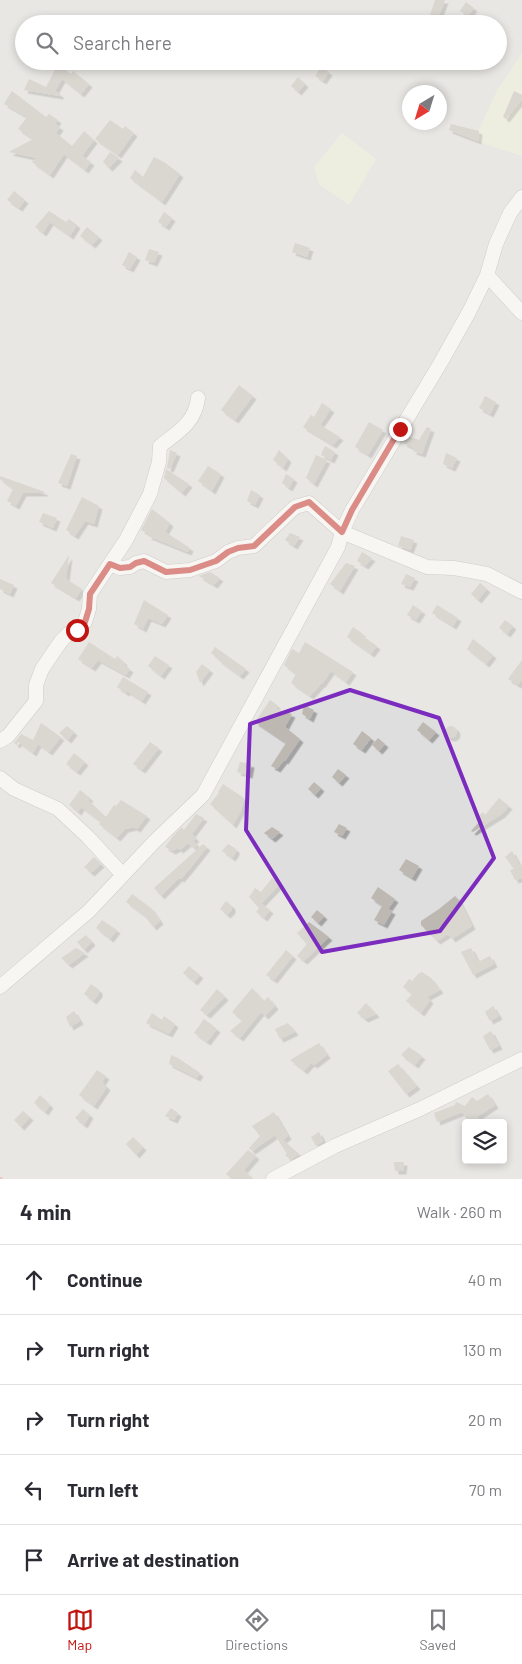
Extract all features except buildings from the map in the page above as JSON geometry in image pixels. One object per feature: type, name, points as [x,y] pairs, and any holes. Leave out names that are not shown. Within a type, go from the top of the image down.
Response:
[{"type":"street","points":[[0,988],[89,911],[203,795],[267,674],[338,547],[342,532],[352,510],[442,362],[487,275],[496,244],[510,213],[522,197]]},
{"type":"street","points":[[487,275],[522,312]]},
{"type":"street","points":[[0,741],[8,736],[36,701],[36,685],[42,669],[61,641],[85,622],[89,609],[90,594],[131,532],[150,494],[159,462],[160,446],[193,418],[198,398]]},
{"type":"street","points":[[110,564],[120,568],[130,567],[144,561],[166,572],[190,570],[216,561],[228,552],[238,548],[254,546],[295,507],[309,502],[342,532],[427,567],[454,568],[487,574],[522,592]]},
{"type":"street","points":[[0,778],[14,789],[58,809],[88,837],[123,875]]},
{"type":"street","points":[[273,1179],[335,1146],[420,1109],[522,1059]]},
{"type":"path","points":[[0,1178],[4,1179]]},
{"type":"highlighted area","points":[[350,690],[439,718],[494,858],[440,931],[322,952],[246,830],[250,724]]},
{"type":"shaded area","points":[[0,0],[522,0],[522,1179],[0,1179]]},
{"type":"green space","points":[[522,53],[522,156],[474,140],[497,91]]},
{"type":"green space","points":[[342,133],[376,159],[349,205],[319,184],[314,167]]},
{"type":"route","points":[[77,630],[85,622],[89,609],[90,594],[110,564],[120,568],[130,567],[144,561],[166,572],[178,572],[204,566],[216,561],[228,552],[238,548],[254,546],[295,507],[309,502],[342,532],[352,510],[400,429]]}]
